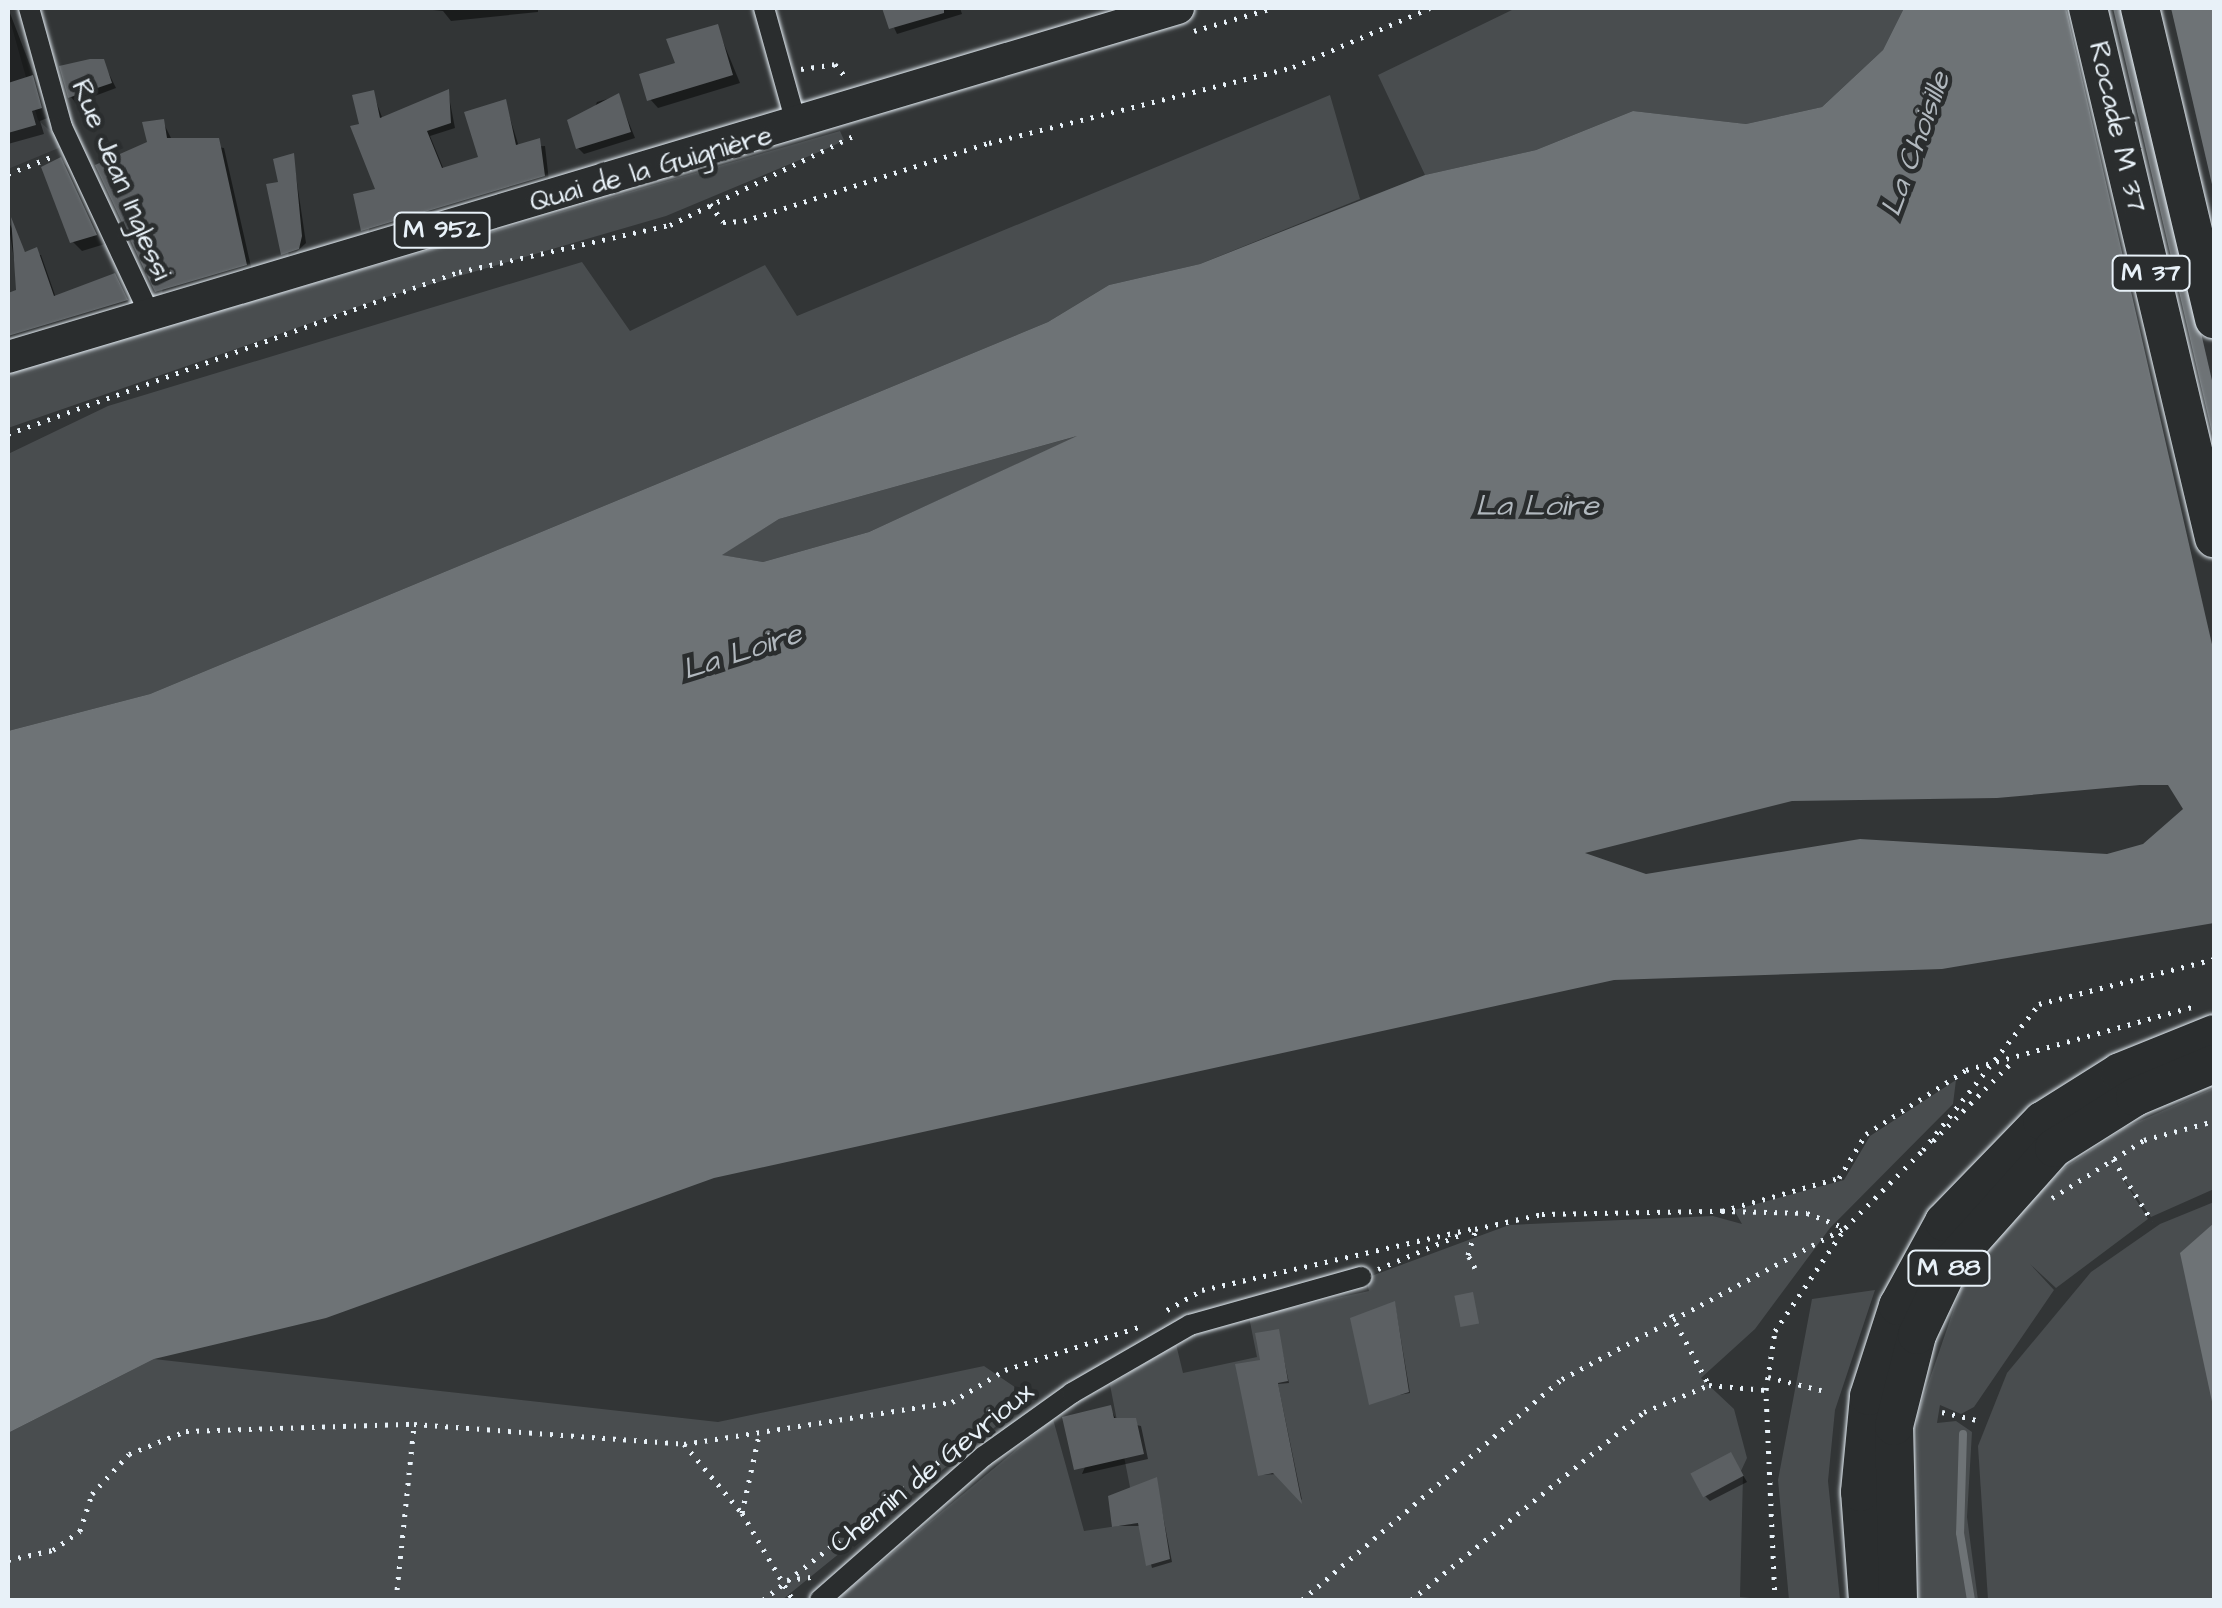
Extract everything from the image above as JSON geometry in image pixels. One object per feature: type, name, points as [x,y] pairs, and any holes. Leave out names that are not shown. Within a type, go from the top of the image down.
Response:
[{"type":"highway","name":"Rocade M 37","points":[[2088,8],[2214,538]]},
{"type":"highway","name":"Rocade M 37","points":[[2140,8],[2214,319]]},
{"type":"highway","name":"M 88","points":[[1868,1600],[1860,1492],[1869,1396],[1898,1306],[1935,1236],[1972,1184],[2042,1121],[2120,1072],[2214,1034]]},
{"type":"highway","name":"M 88","points":[[1898,1600],[1894,1426],[1917,1335],[1952,1263],[2054,1148],[2134,1097],[2214,1064]]},
{"type":"main road","name":"Quai de la Guignière","points":[[8,357],[797,126],[1178,8]]},
{"type":"street","name":"Rue Jean Inglessi","points":[[29,8],[72,149],[150,315]]},
{"type":"street","points":[[764,8],[797,126]]},
{"type":"street","name":"Chemin de Gevrioux","points":[[820,1600],[984,1456],[1072,1393],[1190,1324],[1362,1277]]},
{"type":"path","points":[[710,204],[723,222],[744,221],[989,142],[1293,67],[1430,8]]},
{"type":"path","points":[[8,434],[459,272],[670,225],[841,148],[860,130]]},
{"type":"path","points":[[8,174],[72,149]]},
{"type":"path","points":[[1923,1150],[2039,1004],[2214,959]]},
{"type":"path","points":[[1722,1211],[1839,1178],[1866,1134],[1942,1081],[2214,1002]]},
{"type":"path","points":[[1774,1600],[1766,1390],[1775,1331],[1845,1228],[2012,1062]]},
{"type":"path","points":[[2040,1206],[2113,1159],[2214,1121]]},
{"type":"path","points":[[2113,1159],[2152,1222]]},
{"type":"path","points":[[1362,1277],[1476,1228],[1542,1214],[1722,1211],[1834,1217],[1845,1228]]},
{"type":"path","points":[[1475,1268],[1468,1256],[1476,1228]]},
{"type":"path","points":[[1302,1600],[1486,1436],[1671,1314],[1845,1228]]},
{"type":"path","points":[[1671,1314],[1709,1386]]},
{"type":"path","points":[[8,1560],[54,1550],[80,1531],[92,1494],[128,1454],[186,1431],[414,1424],[684,1444],[759,1435],[817,1417],[888,1418],[952,1402],[1005,1370],[1147,1325]]},
{"type":"path","points":[[1768,1377],[1821,1390]]},
{"type":"path","points":[[1411,1600],[1582,1455],[1644,1412],[1709,1386],[1766,1390]]},
{"type":"path","points":[[1942,1412],[1976,1420]]},
{"type":"path","points":[[396,1600],[414,1424]]},
{"type":"path","points":[[742,1513],[759,1435]]},
{"type":"path","points":[[684,1444],[742,1513],[793,1600]]},
{"type":"path","points":[[763,1600],[784,1580]]},
{"type":"shaded area","points":[[1516,8],[1904,8],[1883,50],[1822,107],[1746,124],[1633,111],[1536,150],[1425,175],[1378,75]]},
{"type":"shaded area","points":[[8,13],[38,120],[66,145],[8,169]]},
{"type":"shaded area","points":[[1330,95],[1360,199],[1200,264],[1109,285],[1048,322],[150,694],[8,731],[8,454],[108,406],[582,262],[630,331],[765,265],[797,316]]},
{"type":"shaded area","points":[[840,131],[844,140],[833,146],[666,216],[380,299],[8,428],[8,372]]},
{"type":"shaded area","points":[[1081,435],[869,532],[763,562],[721,555],[779,519]]},
{"type":"shaded area","points":[[1956,1080],[1953,1104],[1830,1228],[1755,1329],[1701,1378],[1734,1409],[1747,1458],[1741,1471],[1691,1473],[1703,1497],[1743,1476],[1740,1597],[1771,1600],[836,1600],[1053,1419],[1084,1531],[1137,1523],[1110,1385],[1176,1344],[1183,1373],[1257,1357],[1249,1317],[1369,1291],[1366,1278],[1509,1225],[1713,1216],[1742,1224],[1734,1210],[1844,1180],[1870,1136]]},
{"type":"shaded area","points":[[2214,1088],[2214,1189],[2151,1217],[2120,1174],[2148,1219],[2056,1288],[2030,1264],[2054,1290],[1974,1407],[1961,1414],[1940,1405],[1937,1423],[1956,1421],[1972,1432],[1967,1517],[1978,1600],[1919,1600],[1917,1416],[1960,1291],[1996,1236],[2063,1169],[2124,1128]]},
{"type":"shaded area","points":[[2214,1202],[2214,1600],[1988,1600],[1978,1446],[2007,1373],[2091,1272],[2160,1224]]},
{"type":"shaded area","points":[[1875,1290],[1835,1410],[1828,1481],[1840,1600],[1789,1600],[1778,1480],[1812,1299]]},
{"type":"shaded area","points":[[154,1359],[718,1422],[984,1366],[1031,1398],[782,1600],[8,1600],[8,1433]]},
{"type":"water","name":"La Loire","points":[[1904,8],[2214,8],[2214,923],[1942,969],[1614,980],[714,1178],[326,1318],[154,1359],[8,1433],[8,731],[150,694],[1048,322],[1109,285],[1200,264],[1425,175],[1536,150],[1633,111],[1746,124],[1822,107],[1883,50]],"holes":[[[1077,436],[869,532],[763,562],[722,555],[779,519]],[[2168,785],[2183,809],[2143,844],[2107,854],[1860,839],[1646,874],[1585,853],[1792,801],[1997,798]]]},
{"type":"water","points":[[2214,1223],[2214,1411],[2180,1253]]},
{"type":"pier","points":[[2066,8],[2113,8],[2214,442],[2214,653]]},
{"type":"pier","points":[[2126,8],[2171,8],[2214,193],[2214,389]]},
{"type":"building","points":[[882,8],[944,8],[944,13],[889,29]]},
{"type":"building","points":[[718,24],[733,75],[647,101],[639,74],[675,63],[666,39]]},
{"type":"building","points":[[104,59],[112,83],[68,98],[59,66]]},
{"type":"building","points":[[33,75],[42,108],[32,111],[36,125],[8,133],[8,83]]},
{"type":"building","points":[[449,89],[451,123],[427,131],[442,168],[478,157],[464,112],[506,99],[516,145],[540,138],[545,176],[361,231],[353,194],[375,189],[350,126],[359,124],[352,95],[374,90],[380,118]]},
{"type":"building","points":[[619,93],[631,132],[576,149],[567,120]]},
{"type":"building","points":[[164,119],[167,138],[219,138],[247,265],[155,292],[95,165],[147,142],[142,122]]},
{"type":"building","points":[[294,153],[302,236],[299,249],[281,255],[266,184],[278,182],[273,159]]},
{"type":"building","points":[[61,157],[97,235],[70,243],[41,167]]},
{"type":"building","points":[[11,217],[25,252],[37,247],[54,296],[115,273],[128,300],[8,336],[8,293],[16,290]]},
{"type":"building","points":[[1473,1292],[1479,1323],[1460,1327],[1454,1296]]},
{"type":"building","points":[[1395,1301],[1409,1392],[1369,1405],[1350,1318]]},
{"type":"building","points":[[1279,1329],[1288,1381],[1278,1383],[1302,1504],[1273,1473],[1258,1476],[1235,1364],[1260,1360],[1255,1333]]},
{"type":"building","points":[[1111,1405],[1114,1418],[1136,1418],[1144,1454],[1074,1470],[1062,1417]]},
{"type":"building","points":[[1731,1452],[1744,1476],[1703,1497],[1690,1474]]},
{"type":"building","points":[[1157,1477],[1170,1559],[1146,1566],[1138,1523],[1112,1527],[1108,1496]]},
{"type":"waterway","points":[[1963,1434],[1960,1533],[1971,1600]]},
{"type":"water label","name":"La Choisille","points":[[1916,144]]}]
